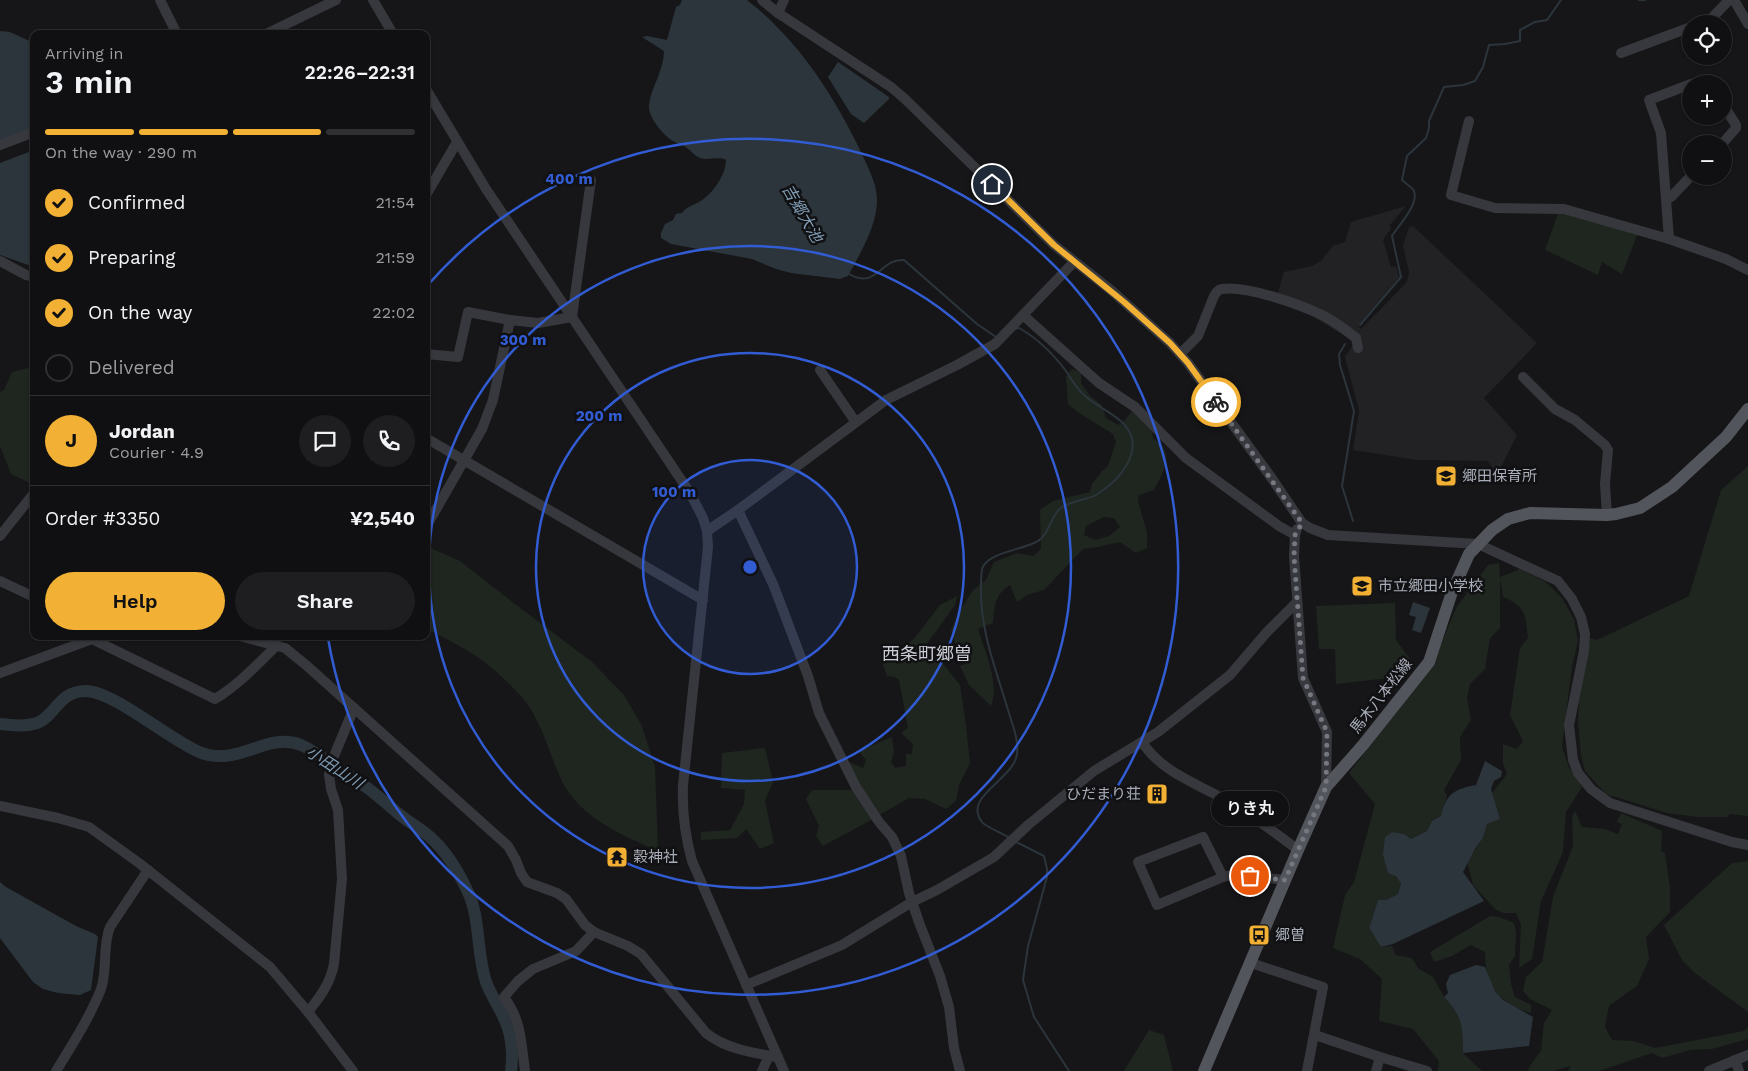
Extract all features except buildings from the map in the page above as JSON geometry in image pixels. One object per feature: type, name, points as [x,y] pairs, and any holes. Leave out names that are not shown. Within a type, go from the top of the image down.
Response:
[{"type":"main road","name":"馬木八本松線","points":[[1204,1071],[1326,787],[1369,738],[1428,662],[1452,592],[1469,554],[1492,530],[1508,519],[1530,513],[1607,515],[1640,508],[1672,487],[1726,437],[1748,409]]},
{"type":"street","points":[[160,0],[175,30]]},
{"type":"street","points":[[274,30],[336,0]]},
{"type":"street","points":[[373,0],[391,30]]},
{"type":"street","points":[[762,0],[778,13],[891,86],[1030,223],[1074,262],[1136,312],[1180,354],[1268,472],[1302,523],[1328,535],[1478,544],[1558,581],[1566,590],[1581,618],[1585,641],[1569,725],[1569,740],[1578,773],[1591,790],[1610,803],[1732,842],[1748,845]]},
{"type":"street","points":[[778,13],[784,0]]},
{"type":"street","points":[[1715,15],[1729,0]]},
{"type":"street","points":[[1734,0],[1745,9],[1748,24]]},
{"type":"street","points":[[1622,53],[1682,30]]},
{"type":"street","points":[[1669,239],[1661,133],[1649,100],[1682,88]]},
{"type":"street","points":[[430,96],[486,190],[690,493],[703,518],[707,531],[708,547],[683,785],[682,812],[692,861],[746,985],[774,1056],[784,1071]]},
{"type":"street","points":[[1730,135],[1736,128],[1732,119]]},
{"type":"street","points":[[1469,121],[1451,195],[1495,208],[1564,209],[1669,239],[1726,259],[1748,270]]},
{"type":"street","points":[[0,144],[30,133]]},
{"type":"street","points":[[430,188],[458,142]]},
{"type":"street","points":[[572,317],[591,180]]},
{"type":"street","points":[[1667,199],[1672,197],[1683,185]]},
{"type":"street","points":[[0,261],[30,277]]},
{"type":"street","points":[[707,531],[886,400],[995,344],[1074,262]]},
{"type":"street","points":[[1180,354],[1198,336],[1214,296],[1217,291],[1222,289],[1250,291],[1301,306],[1325,316],[1356,338],[1358,348]]},
{"type":"street","points":[[430,354],[458,357],[468,312],[538,323],[572,317]]},
{"type":"street","points":[[1023,315],[1099,383],[1135,407],[1186,458],[1279,526],[1295,535]]},
{"type":"street","points":[[430,520],[465,462],[482,429],[493,400],[510,320]]},
{"type":"street","points":[[820,370],[855,421]]},
{"type":"street","points":[[1523,377],[1555,409],[1575,420],[1605,445],[1608,450],[1605,484],[1607,515]]},
{"type":"street","points":[[430,440],[703,600]]},
{"type":"street","points":[[0,536],[30,498]]},
{"type":"street","points":[[738,510],[773,584],[820,713],[856,787],[879,822],[892,837],[901,856],[912,902],[940,976],[949,1007],[954,1048],[960,1071]]},
{"type":"street","points":[[1302,523],[1295,535],[1294,556],[1303,678],[1327,732],[1326,787]]},
{"type":"street","points":[[0,581],[30,595]]},
{"type":"street","points":[[746,985],[842,945],[912,902],[994,857],[1094,771],[1158,732],[1230,675],[1267,632],[1297,602]]},
{"type":"street","points":[[0,673],[89,640]]},
{"type":"street","points":[[94,640],[215,699],[224,694],[259,664],[277,645]]},
{"type":"street","points":[[256,640],[285,648],[306,665],[508,846],[527,882],[543,887],[566,899],[585,926],[594,932],[628,946],[641,954],[706,1033],[731,1046],[774,1056]]},
{"type":"street","points":[[308,1012],[325,991],[332,975],[334,964],[342,879],[338,810],[331,789],[329,775],[334,756],[354,708]]},
{"type":"street","points":[[1142,742],[1149,753],[1182,779],[1229,802],[1298,850]]},
{"type":"street","points":[[0,806],[58,818],[89,827],[148,870],[270,967],[308,1012],[353,1071]]},
{"type":"street","points":[[1223,877],[1203,837],[1138,862],[1157,905],[1223,877],[1235,874],[1285,880]]},
{"type":"street","points":[[56,1071],[93,1006],[101,988],[106,953],[106,937],[110,927],[148,870]]},
{"type":"street","points":[[525,1071],[520,1029],[513,1009],[504,997],[518,981],[533,969],[576,951],[594,932]]},
{"type":"street","points":[[1251,962],[1323,987],[1307,1071]]},
{"type":"street","points":[[1315,1035],[1427,1071]]},
{"type":"street","points":[[1709,1071],[1748,1055]]},
{"type":"street","points":[[762,1071],[774,1056]]},
{"type":"street","points":[[1376,1071],[1380,1057]]},
{"type":"street","points":[[1735,1060],[1739,1071]]},
{"type":"shaded area","points":[[1406,206],[1389,226],[1391,228],[1383,240],[1391,267],[1396,266],[1399,277],[1358,326],[1361,329],[1407,282],[1409,272],[1403,246],[1409,227],[1413,226],[1537,343],[1484,398],[1517,435],[1497,475],[1488,461],[1417,460],[1353,450],[1359,410],[1345,357],[1353,345],[1353,341],[1310,315],[1275,302],[1284,272],[1312,266],[1321,261],[1333,246],[1345,242],[1351,222]]},
{"type":"shaded area","points":[[1559,211],[1638,233],[1622,274],[1602,262],[1598,275],[1545,250]]},
{"type":"shaded area","points":[[30,368],[30,483],[11,474],[0,446],[0,392],[4,390],[12,372]]},
{"type":"shaded area","points":[[1072,369],[1081,372],[1081,383],[1090,396],[1102,405],[1106,418],[1118,425],[1132,411],[1152,428],[1153,438],[1162,446],[1165,452],[1166,463],[1154,490],[1139,495],[1138,501],[1147,532],[1147,548],[1136,553],[1120,542],[1083,549],[1044,590],[1027,595],[1017,602],[1010,585],[1001,592],[996,601],[993,623],[978,629],[993,678],[994,688],[991,706],[969,685],[960,666],[965,664],[967,654],[955,643],[951,630],[959,612],[973,590],[986,580],[994,562],[1017,553],[1033,556],[1041,549],[1040,510],[1053,501],[1090,492],[1092,484],[1108,466],[1116,442],[1113,434],[1068,404],[1066,377]],"holes":[[[1104,517],[1114,518],[1120,527],[1109,536],[1095,540],[1084,535],[1086,526]]]},
{"type":"shaded area","points":[[1748,466],[1748,816],[1730,814],[1727,817],[1698,817],[1667,813],[1606,794],[1585,771],[1581,756],[1578,721],[1579,701],[1590,638],[1597,640],[1689,596],[1721,490]]},
{"type":"shaded area","points":[[430,548],[460,561],[592,662],[624,695],[642,726],[655,767],[658,851],[617,832],[581,807],[563,783],[541,728],[522,697],[483,661],[430,630]]},
{"type":"shaded area","points":[[1499,563],[1500,577],[1520,569],[1546,582],[1562,598],[1574,619],[1578,641],[1572,667],[1562,747],[1569,767],[1582,787],[1566,812],[1563,852],[1541,901],[1532,959],[1519,968],[1521,925],[1516,913],[1503,913],[1495,909],[1473,885],[1467,862],[1483,838],[1487,824],[1500,819],[1492,793],[1507,774],[1503,763],[1503,744],[1517,749],[1523,741],[1510,715],[1520,648],[1528,638],[1526,623],[1521,608],[1503,597],[1500,578],[1500,628],[1490,638],[1485,669],[1470,684],[1467,698],[1471,720],[1460,737],[1461,760],[1444,790],[1447,796],[1441,816],[1432,821],[1427,831],[1411,839],[1403,834],[1392,832],[1385,837],[1396,876],[1401,884],[1399,894],[1386,900],[1378,900],[1369,928],[1381,947],[1392,946],[1396,955],[1412,958],[1418,968],[1433,977],[1444,997],[1457,1010],[1462,1025],[1463,1053],[1482,1071],[1438,1071],[1439,1061],[1413,1029],[1379,1021],[1382,979],[1360,959],[1333,948],[1345,895],[1354,882],[1375,804],[1349,773],[1430,670],[1456,608],[1488,565]]},
{"type":"shaded area","points":[[957,596],[955,605],[928,642],[927,654],[939,659],[960,685],[970,763],[959,785],[956,801],[946,809],[925,799],[909,798],[879,815],[858,784],[849,762],[863,768],[866,760],[859,751],[892,737],[894,752],[891,762],[895,768],[906,766],[906,754],[912,754],[913,744],[901,733],[908,728],[899,680],[895,677],[887,676],[882,661],[914,639],[940,605]]},
{"type":"shaded area","points":[[1395,603],[1396,640],[1415,666],[1406,676],[1336,684],[1335,649],[1319,649],[1316,606]]},
{"type":"shaded area","points":[[765,748],[773,782],[765,801],[774,843],[760,849],[746,829],[737,838],[701,840],[701,832],[730,830],[744,804],[745,790],[721,788],[722,753]]},
{"type":"shaded area","points":[[812,790],[853,790],[873,819],[823,846],[816,836],[819,826],[806,799]]},
{"type":"shaded area","points":[[1575,811],[1582,827],[1605,829],[1618,834],[1622,824],[1617,822],[1621,813],[1662,831],[1661,851],[1665,853],[1670,887],[1670,912],[1646,937],[1649,959],[1637,986],[1609,1006],[1605,1027],[1612,1040],[1634,1041],[1655,1048],[1744,1031],[1748,1027],[1748,1039],[1712,1049],[1690,1050],[1662,1058],[1652,1053],[1599,1071],[1568,1071],[1571,1066],[1553,1071],[1528,1071],[1541,1051],[1544,1023],[1552,1010],[1530,999],[1523,991],[1526,977],[1542,962],[1553,897],[1573,846],[1572,817]]},
{"type":"shaded area","points":[[1748,861],[1748,1012],[1695,973],[1682,960],[1664,925],[1732,863]]},
{"type":"shaded area","points":[[1490,916],[1499,917],[1514,923],[1516,932],[1515,956],[1509,965],[1511,984],[1515,997],[1531,1005],[1531,1013],[1510,1004],[1496,992],[1488,974],[1485,952],[1471,945],[1452,956],[1434,962],[1430,952]]},
{"type":"shaded area","points":[[1149,1030],[1164,1035],[1173,1071],[1124,1071]]},
{"type":"water","name":"吉郷大池","points":[[682,0],[747,0],[782,32],[798,50],[839,109],[868,168],[875,186],[877,198],[875,218],[863,249],[848,276],[840,279],[791,273],[752,259],[671,244],[661,238],[665,224],[673,220],[676,214],[682,213],[688,207],[704,199],[713,190],[724,172],[726,160],[720,158],[700,158],[673,141],[656,125],[649,109],[662,65],[664,51],[642,37],[647,36],[667,40],[676,7],[680,5]]},
{"type":"water","points":[[0,31],[10,32],[30,41],[30,134],[0,146]]},
{"type":"water","points":[[838,62],[889,97],[864,123],[851,114],[828,77]]},
{"type":"water","points":[[30,152],[30,266],[0,255],[0,163]]},
{"type":"water","points":[[1413,602],[1430,608],[1421,633],[1412,630],[1416,617],[1409,615]]},
{"type":"water","points":[[1485,761],[1502,771],[1501,777],[1494,781],[1491,789],[1500,819],[1487,824],[1483,838],[1463,872],[1484,901],[1393,944],[1381,947],[1369,928],[1378,900],[1386,900],[1398,894],[1401,884],[1396,876],[1388,873],[1383,855],[1385,837],[1392,832],[1404,834],[1411,839],[1427,831],[1432,821],[1441,816],[1445,802],[1452,794],[1462,788],[1476,785]]},
{"type":"water","points":[[0,882],[98,937],[91,990],[80,995],[58,993],[43,989],[33,982],[0,938]]},
{"type":"water","points":[[1476,965],[1485,967],[1495,991],[1503,1000],[1533,1017],[1529,1046],[1463,1053],[1459,1017],[1444,997],[1448,993],[1446,984],[1450,975]]},
{"type":"waterway","points":[[1360,325],[1401,277],[1392,236],[1414,202],[1414,191],[1402,180],[1407,156],[1426,138],[1429,121],[1444,87],[1463,85],[1475,81],[1483,67],[1489,45],[1520,41],[1520,30],[1535,22],[1547,20],[1561,0]]},
{"type":"waterway","points":[[1639,0],[1645,0]]},
{"type":"waterway","points":[[849,274],[858,278],[866,278],[889,264],[904,260],[977,324],[996,337]]},
{"type":"waterway","points":[[1008,837],[984,824],[978,813],[979,804],[983,796],[1007,772],[1014,763],[1017,754],[1015,732],[986,635],[981,604],[982,569],[990,559],[1039,540],[1046,532],[1054,516],[1064,506],[1092,497],[1105,489],[1127,464],[1133,444],[1124,424],[1081,392],[1051,353],[1039,342],[1019,328],[1015,329]]},
{"type":"waterway","points":[[1345,344],[1339,354],[1340,365],[1354,411],[1342,486],[1353,521]]},
{"type":"waterway","name":"小田山川","points":[[0,724],[23,725],[37,723],[49,715],[69,695],[86,691],[97,693],[126,707],[199,752],[213,756],[227,756],[276,742],[288,742],[311,750],[357,780],[427,834],[451,862],[463,883],[471,901],[477,924],[486,982],[510,1034],[511,1071]]},
{"type":"waterway","points":[[1016,842],[1044,856],[1047,869],[1047,877],[1028,946],[1023,980],[1034,1017],[1069,1071]]},
{"type":"way so far","points":[[1216,402],[1302,523],[1295,535],[1294,556],[1303,678],[1327,732],[1326,787],[1285,880],[1250,876]]},
{"type":"place","name":"郷田保育所","points":[[1446,476]]},
{"type":"place","name":"市立郷田小学校","points":[[1362,586]]},
{"type":"place","name":"ひだまり荘","points":[[1157,794]]},
{"type":"place","name":"穀神社","points":[[617,857]]},
{"type":"place","name":"りき丸","points":[[1250,876]]},
{"type":"place","name":"郷曽","points":[[1259,935]]},
{"type":"district","name":"西条町郷曽","points":[[927,654]]},
{"type":"route","points":[[992,184],[1054,245],[1153,326],[1188,363],[1216,402]]}]
